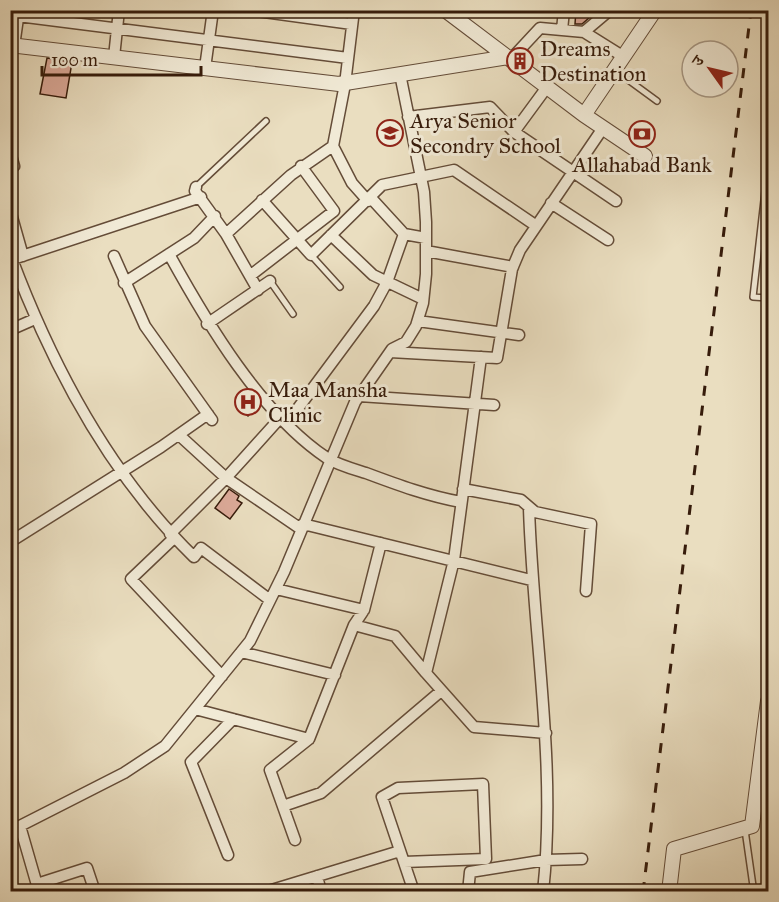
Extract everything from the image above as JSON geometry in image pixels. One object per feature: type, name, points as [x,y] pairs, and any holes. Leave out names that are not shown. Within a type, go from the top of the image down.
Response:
[{"type":"street","points":[[114,57],[119,10]]},
{"type":"street","points":[[205,68],[213,10]]},
{"type":"street","points":[[249,10],[352,24]]},
{"type":"street","points":[[354,10],[345,84],[333,146],[352,183],[404,234],[426,238]]},
{"type":"street","points":[[446,10],[584,115],[645,156]]},
{"type":"street","points":[[562,30],[564,10]]},
{"type":"street","points":[[584,32],[610,10]]},
{"type":"street","points":[[584,115],[655,10]]},
{"type":"street","points":[[348,58],[18,13],[12,45],[345,84],[508,58],[540,28],[584,32],[624,57]]},
{"type":"street","points":[[95,891],[87,868],[38,888],[15,828],[124,773],[165,746],[250,641],[276,589],[359,396],[390,352],[406,342],[418,321],[423,299],[426,251],[424,192],[400,74]]},
{"type":"street","points":[[514,132],[548,87]]},
{"type":"street","points":[[408,117],[490,107],[514,132],[616,201]]},
{"type":"street","points":[[390,352],[497,358],[513,267],[535,225],[603,128]]},
{"type":"street","points":[[226,234],[301,166],[333,146]]},
{"type":"street","points":[[10,152],[14,166],[10,168]]},
{"type":"street","points":[[250,275],[334,211],[301,166]]},
{"type":"street","points":[[262,200],[298,238],[310,255],[382,185],[454,170],[535,225]]},
{"type":"street","points":[[15,258],[199,192],[258,290]]},
{"type":"street","points":[[552,203],[608,240]]},
{"type":"street","points":[[10,210],[15,258],[35,319],[91,425],[122,472],[172,536],[194,557],[201,548],[270,600]]},
{"type":"street","points":[[124,283],[194,238],[215,216]]},
{"type":"street","points":[[222,676],[131,579],[284,420],[375,306],[387,282],[404,234]]},
{"type":"street","points":[[331,235],[360,266],[423,299]]},
{"type":"street","points":[[426,251],[513,267]]},
{"type":"street","points":[[169,254],[207,324],[284,420],[306,442],[330,460],[429,496],[462,502]]},
{"type":"street","points":[[10,542],[210,417],[155,342],[124,283],[114,256]]},
{"type":"street","points":[[207,324],[270,281]]},
{"type":"street","points":[[10,330],[35,319]]},
{"type":"street","points":[[418,321],[519,335]]},
{"type":"street","points":[[426,673],[454,560],[481,357]]},
{"type":"street","points":[[359,396],[494,405]]},
{"type":"street","points":[[179,435],[226,478],[302,527],[381,543],[531,580]]},
{"type":"street","points":[[463,489],[521,500],[529,508],[591,524],[586,591]]},
{"type":"street","points":[[529,508],[531,580],[546,733],[546,860],[543,891]]},
{"type":"street","points":[[294,840],[270,770],[309,739],[354,626],[364,610],[381,543]]},
{"type":"street","points":[[276,589],[364,610]]},
{"type":"street","points":[[354,626],[395,636],[474,727],[546,733]]},
{"type":"street","points":[[241,652],[335,675]]},
{"type":"street","points":[[283,806],[321,793],[441,691]]},
{"type":"street","points":[[669,891],[674,849],[752,826],[767,727],[768,701]]},
{"type":"street","points":[[195,709],[309,739]]},
{"type":"street","points":[[228,855],[191,762],[233,719]]},
{"type":"street","points":[[404,862],[486,859],[483,784],[398,788],[382,797],[400,851],[414,891]]},
{"type":"street","points":[[265,891],[400,851]]},
{"type":"street","points":[[468,891],[470,872],[546,860],[582,859]]},
{"type":"street","points":[[317,876],[321,891]]},
{"type":"lane","points":[[615,70],[657,101]]},
{"type":"lane","points":[[199,192],[266,121]]},
{"type":"lane","points":[[768,165],[753,297],[768,298]]},
{"type":"lane","points":[[310,255],[340,286]]},
{"type":"lane","points":[[270,281],[293,314]]},
{"type":"lane","points":[[745,828],[753,886],[755,889],[768,886]]},
{"type":"building","points":[[576,10],[598,10],[582,24],[575,24]]},
{"type":"building","points":[[47,58],[72,62],[66,98],[40,94]]},
{"type":"building","points":[[249,393],[257,406],[248,416],[237,407]]},
{"type":"building","points":[[229,489],[239,496],[237,500],[242,503],[230,519],[215,508]]},
{"type":"railway","points":[[643,892],[751,10]]},
{"type":"place","name":"Dreams Destination","points":[[520,61]]},
{"type":"place","name":"Arya Senior Secondry School","points":[[390,133]]},
{"type":"place","name":"Allahabad Bank","points":[[642,134]]},
{"type":"place","name":"Maa Mansha Clinic","points":[[248,402]]}]
